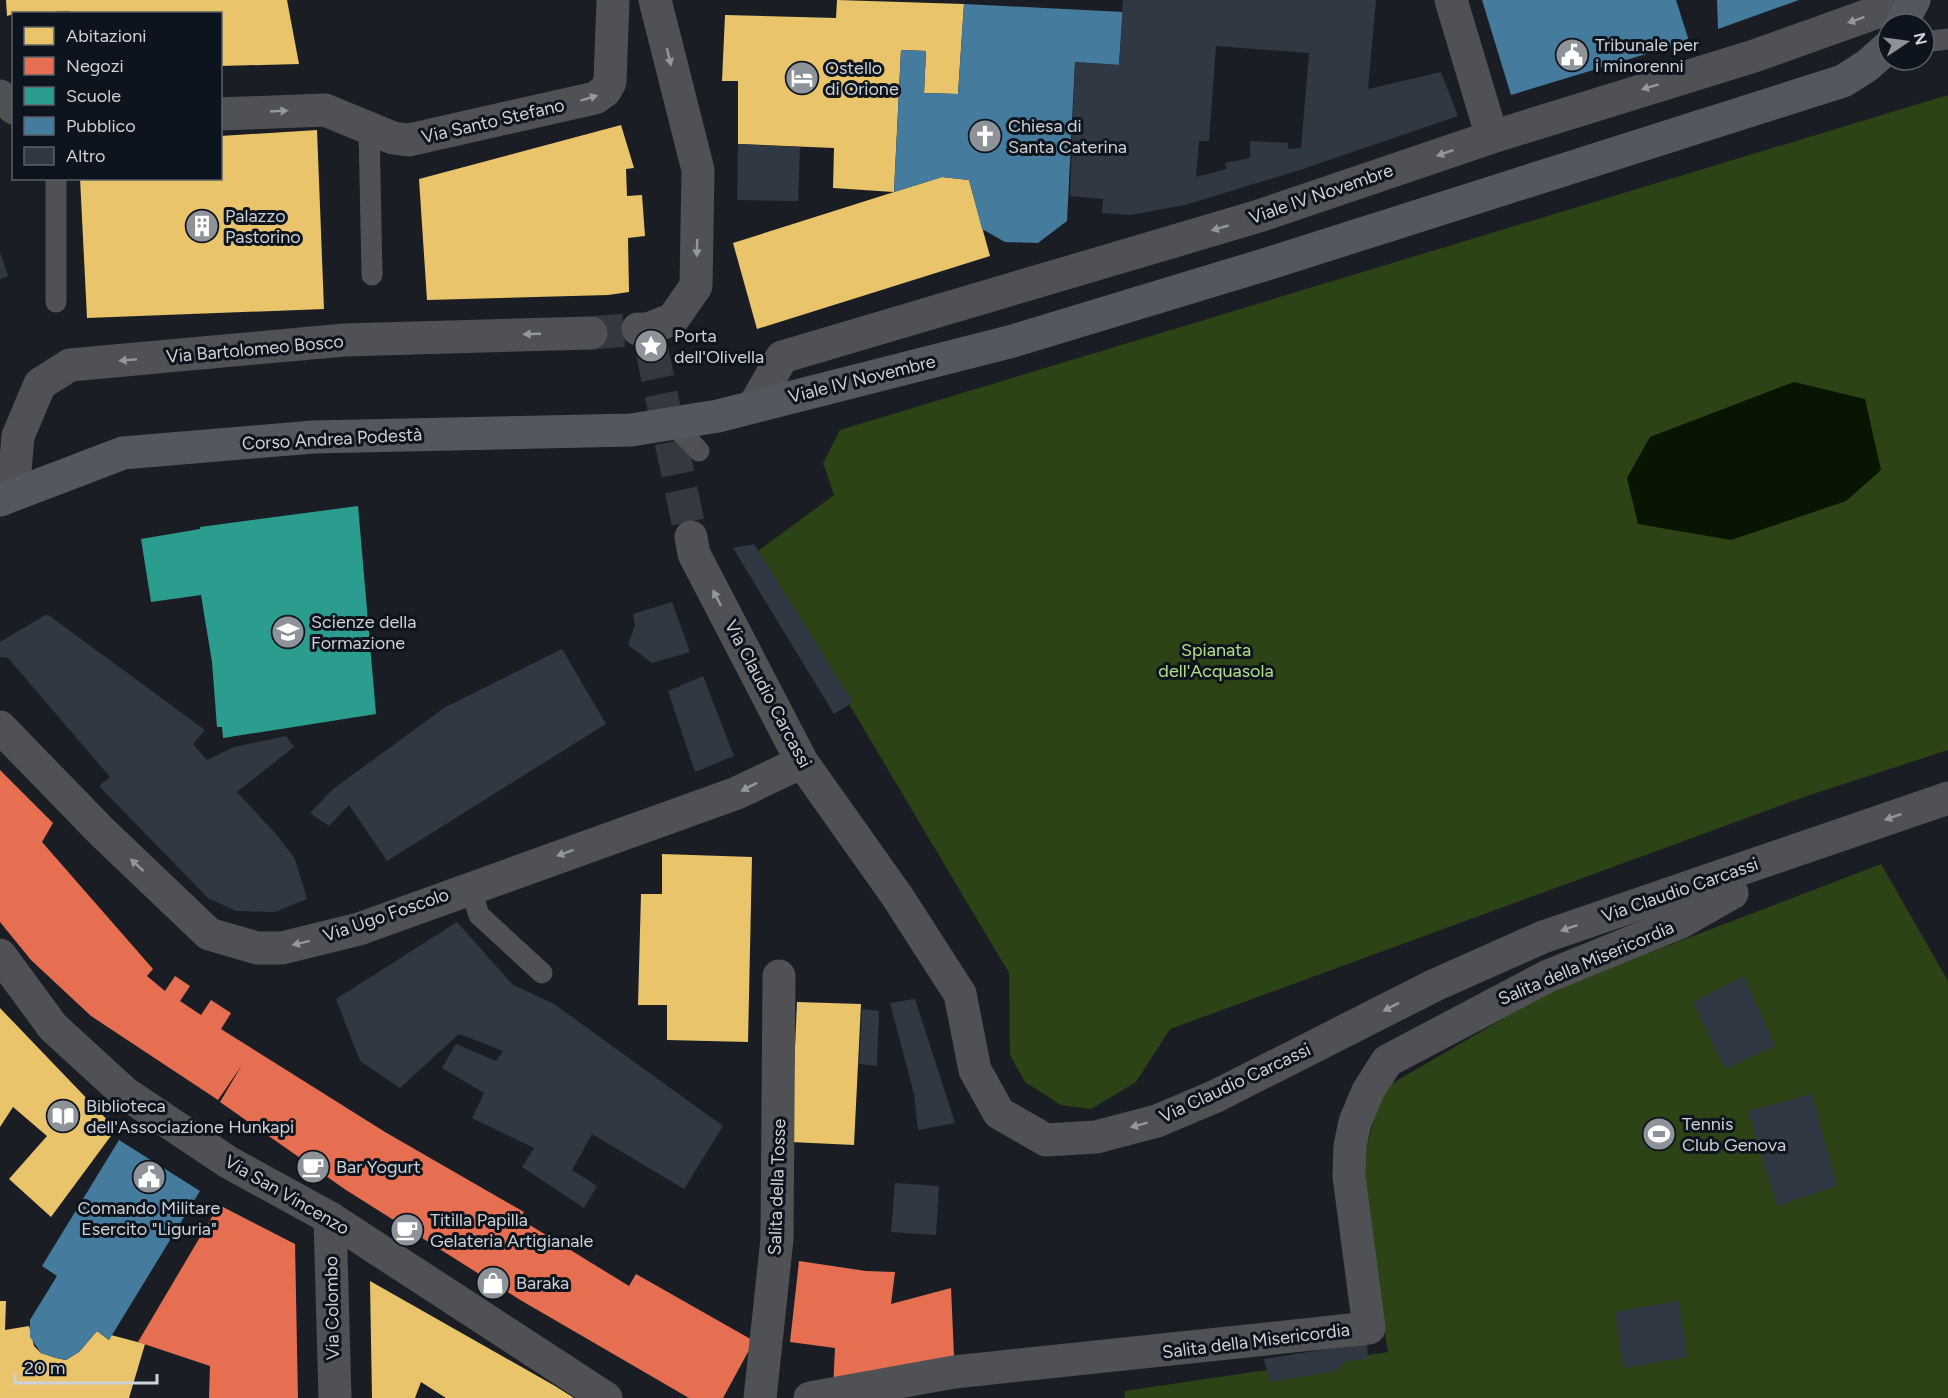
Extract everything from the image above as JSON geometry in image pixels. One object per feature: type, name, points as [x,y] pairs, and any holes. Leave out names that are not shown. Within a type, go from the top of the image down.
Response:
[{"type":"street","name":"Via Santo Stefano","points":[[222,114],[325,110],[393,138],[409,140],[596,98],[605,91],[610,82],[613,0]]},
{"type":"street","points":[[646,335],[673,319],[696,286],[698,170],[655,0]]},
{"type":"street","points":[[1451,0],[1492,137]]},
{"type":"street","name":"Viale IV Novembre","points":[[754,406],[782,357],[1259,216],[1492,137],[1754,56],[1912,0]]},
{"type":"street","name":"Viale IV Novembre","points":[[718,416],[1013,341],[1629,150],[1843,81],[1876,58]]},
{"type":"street","points":[[0,96],[12,106]]},
{"type":"street","name":"Via Bartolomeo Bosco","points":[[7,497],[18,436],[40,384],[70,365],[344,340],[591,333]]},
{"type":"street","name":"Corso Andrea Podestà","points":[[7,497],[123,453],[313,437],[631,430],[718,416]]},
{"type":"street","name":"Via Claudio Carcassi","points":[[690,537],[694,554],[802,762],[897,897],[960,994],[975,1070],[999,1113],[1046,1140],[1096,1137],[1156,1121],[1216,1096],[1435,985],[1544,937],[1948,798]]},
{"type":"street","name":"Via Ugo Foscolo","points":[[0,727],[102,832],[209,934],[257,948],[282,948],[359,928],[737,793],[802,762]]},
{"type":"street","name":"Salita della Misericordia","points":[[810,1398],[954,1372],[1369,1328],[1349,1176],[1350,1146],[1355,1122],[1368,1091],[1387,1061],[1538,981],[1681,922],[1732,893]]},
{"type":"street","name":"Via San Vincenzo","points":[[0,955],[54,1027],[125,1093],[228,1162],[330,1218],[606,1398]]},
{"type":"street","name":"Salita della Tosse","points":[[760,1398],[777,1239],[779,976]]},
{"type":"street","name":"Via Colombo","points":[[330,1218],[334,1398]]},
{"type":"lane","points":[[369,127],[372,275]]},
{"type":"lane","points":[[56,180],[56,302]]},
{"type":"lane","points":[[673,424],[699,451]]},
{"type":"lane","points":[[470,887],[479,915],[542,973]]},
{"type":"green space","name":"Spianata dell'Acquasola","points":[[1948,95],[1948,750],[1804,797],[1170,1029],[1136,1082],[1091,1109],[1061,1105],[1025,1082],[1010,1055],[1009,973],[758,551],[834,495],[823,463],[840,430]]},
{"type":"green space","name":"Tennis Club Genova","points":[[1881,864],[1948,981],[1948,1398],[1125,1398],[1124,1391],[1388,1352],[1359,1178],[1381,1090],[1552,990]]},
{"type":"shaded area","points":[[1794,382],[1865,399],[1881,470],[1846,501],[1731,540],[1638,524],[1627,478],[1650,437]]},
{"type":"building: Abitazioni","points":[[6,0],[287,0],[299,64],[222,66],[222,12],[12,12],[12,15],[7,16]]},
{"type":"building: Abitazioni","points":[[837,0],[964,4],[958,94],[924,93],[926,51],[901,50],[894,192],[833,188],[834,148],[738,144],[738,81],[722,81],[725,15],[836,18]]},
{"type":"building: Abitazioni","points":[[621,125],[634,168],[626,169],[627,196],[642,195],[645,236],[628,238],[629,292],[608,295],[427,300],[419,179]]},
{"type":"building: Abitazioni","name":"Palazzo Pastorino","points":[[317,130],[324,309],[87,318],[80,180],[222,180],[222,136]]},
{"type":"building: Abitazioni","points":[[942,177],[969,180],[990,256],[757,329],[733,243]]},
{"type":"building: Abitazioni","points":[[662,854],[752,857],[748,1042],[667,1040],[667,1005],[638,1005],[641,894],[662,894]]},
{"type":"building: Abitazioni","points":[[797,1002],[861,1004],[854,1145],[791,1142]]},
{"type":"building: Abitazioni","points":[[0,1008],[116,1129],[51,1217],[9,1179],[47,1136],[13,1107],[0,1127]]},
{"type":"building: Abitazioni","points":[[370,1281],[574,1398],[446,1398],[421,1382],[415,1398],[372,1398]]},
{"type":"building: Abitazioni","points":[[0,1301],[6,1301],[5,1330],[29,1326],[34,1346],[41,1353],[56,1358],[66,1360],[79,1352],[97,1331],[109,1340],[111,1335],[145,1344],[129,1398],[0,1398]]},
{"type":"building: Negozi","points":[[0,770],[53,823],[42,842],[153,969],[147,976],[165,991],[175,976],[190,986],[180,1001],[201,1015],[211,1000],[231,1013],[221,1029],[385,1132],[524,1212],[520,1219],[629,1286],[636,1274],[754,1341],[723,1398],[689,1398],[522,1301],[346,1190],[220,1102],[242,1065],[218,1100],[91,1016],[31,960],[0,922]]},
{"type":"building: Negozi","points":[[219,1205],[295,1244],[298,1398],[209,1398],[210,1366],[138,1342]]},
{"type":"building: Negozi","points":[[799,1261],[866,1271],[895,1272],[891,1304],[951,1288],[954,1356],[833,1389],[835,1348],[790,1342]]},
{"type":"building: Scuole","name":"Scienze della Formazione","points":[[358,506],[376,714],[223,738],[222,727],[217,727],[212,662],[201,595],[151,602],[141,539],[200,529],[200,527]]},
{"type":"building: Pubblico","name":"Tribunale per i minorenni","points":[[1482,0],[1676,0],[1689,41],[1511,95]]},
{"type":"building: Pubblico","points":[[1717,0],[1799,0],[1718,29]]},
{"type":"building: Pubblico","name":"Chiesa di Santa Caterina","points":[[964,4],[1123,12],[1119,65],[1075,62],[1067,221],[1038,243],[1005,242],[982,229],[969,180],[942,177],[894,192],[901,50],[926,51],[924,93],[958,94]]},
{"type":"building: Pubblico","points":[[119,1140],[200,1191],[109,1340],[97,1331],[79,1352],[66,1360],[56,1358],[41,1353],[30,1337],[30,1320],[57,1276],[42,1266]]},
{"type":"building: Altro","points":[[1123,0],[1376,0],[1368,89],[1441,72],[1458,116],[1300,170],[1185,205],[1130,215],[1102,213],[1103,199],[1070,196],[1075,62],[1119,65]],"holes":[[[1216,46],[1309,53],[1301,148],[1288,149],[1288,143],[1250,141],[1250,158],[1225,163],[1227,169],[1196,177],[1199,141],[1209,141]]]},
{"type":"building: Altro","points":[[738,144],[800,147],[798,201],[737,200]]},
{"type":"building: Altro","points":[[0,252],[8,276],[0,279]]},
{"type":"building: Altro","points":[[754,544],[853,702],[834,714],[733,548]]},
{"type":"building: Altro","points":[[672,602],[690,652],[652,663],[628,645],[635,625],[633,614]]},
{"type":"building: Altro","points":[[47,614],[205,730],[193,744],[207,760],[234,747],[286,736],[294,747],[237,792],[276,834],[295,859],[307,899],[275,912],[236,911],[208,898],[99,786],[110,777],[8,658],[0,657],[0,642]]},
{"type":"building: Altro","points":[[562,649],[606,724],[387,861],[349,805],[329,826],[310,813],[333,789],[444,708]]},
{"type":"building: Altro","points":[[703,676],[734,756],[695,772],[668,691]]},
{"type":"building: Altro","points":[[457,922],[513,985],[554,1004],[723,1126],[684,1189],[592,1134],[572,1170],[597,1186],[584,1208],[522,1167],[534,1148],[472,1118],[484,1093],[442,1068],[456,1044],[496,1061],[503,1051],[459,1034],[400,1088],[360,1061],[336,999]]},
{"type":"building: Altro","points":[[1744,976],[1775,1046],[1725,1069],[1693,1002]]},
{"type":"building: Altro","points":[[915,999],[955,1123],[918,1130],[914,1094],[890,1003]]},
{"type":"building: Altro","points":[[862,1009],[879,1011],[877,1066],[859,1064]]},
{"type":"building: Altro","points":[[1812,1094],[1837,1186],[1777,1206],[1748,1111]]},
{"type":"building: Altro","points":[[895,1183],[939,1186],[936,1235],[891,1232]]},
{"type":"building: Altro","points":[[1679,1301],[1687,1357],[1623,1368],[1615,1312]]},
{"type":"building: Altro","points":[[1367,1343],[1368,1359],[1346,1361],[1336,1371],[1270,1382],[1264,1359]]},
{"type":"tunnel","points":[[591,333],[638,329]]},
{"type":"tunnel","points":[[651,346],[691,537]]},
{"type":"place","name":"Tribunale per i minorenni","points":[[1572,55]]},
{"type":"place","name":"Ostello di Orione","points":[[802,78]]},
{"type":"place","name":"Chiesa di Santa Caterina","points":[[985,136]]},
{"type":"place","name":"Palazzo Pastorino","points":[[202,226]]},
{"type":"place","name":"Porta dell'Olivella","points":[[651,346]]},
{"type":"place","name":"Scienze della Formazione","points":[[288,632]]},
{"type":"place","name":"Biblioteca dell'Associazione Hunkapi","points":[[63,1116]]},
{"type":"place","name":"Tennis Club Genova","points":[[1659,1134]]},
{"type":"place","name":"Bar Yogurt","points":[[313,1167]]},
{"type":"place","name":"Comando Militare Esercito \"Liguria\"","points":[[149,1177]]},
{"type":"place","name":"Titilla Papilla Gelateria Artigianale","points":[[407,1230]]},
{"type":"place","name":"Baraka","points":[[493,1283]]}]
